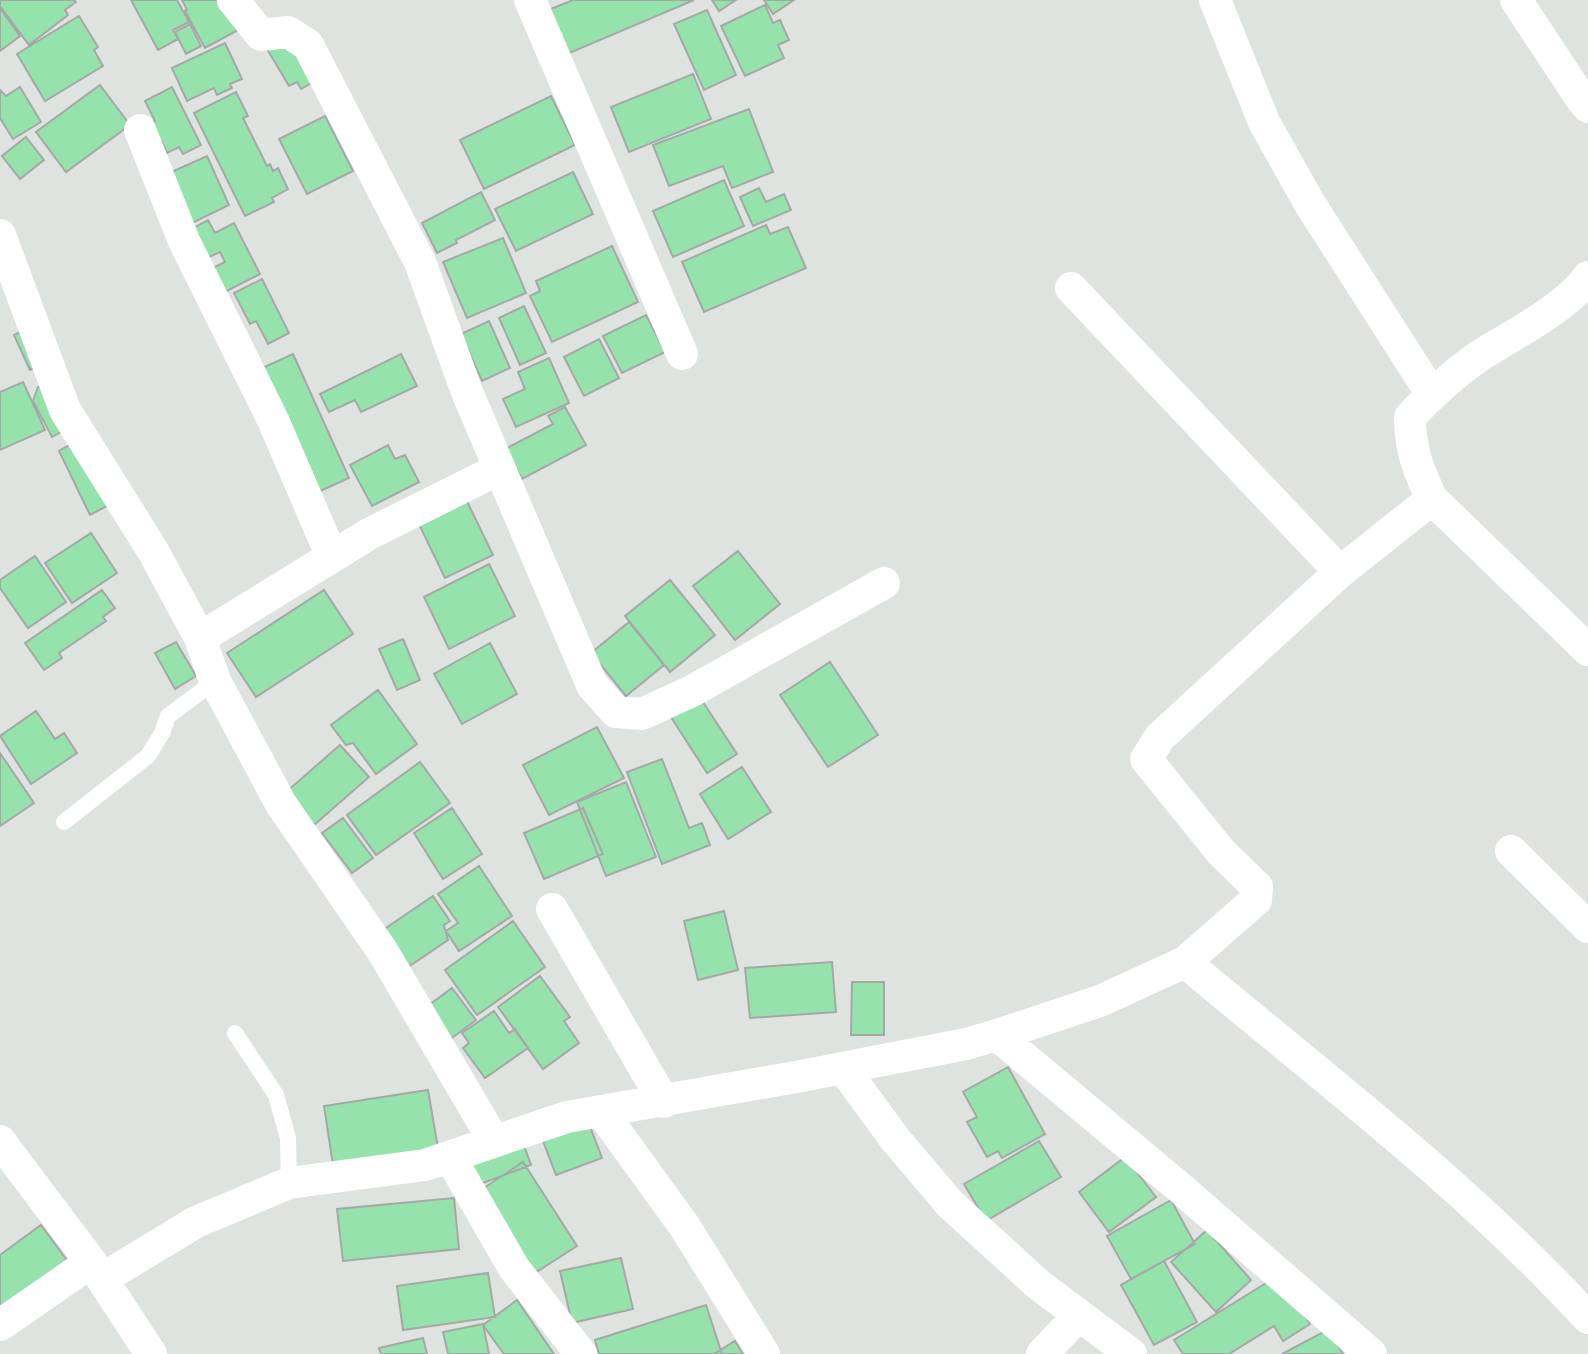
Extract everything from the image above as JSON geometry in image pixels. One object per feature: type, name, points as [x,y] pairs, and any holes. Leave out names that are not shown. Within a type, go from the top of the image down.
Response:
[{"type":"street","points":[[233,0],[261,35],[288,32],[308,45],[420,262],[467,392],[592,685],[616,712],[642,714],[692,691],[884,583]]},
{"type":"street","points":[[530,0],[682,354]]},
{"type":"street","points":[[1215,0],[1264,122],[1310,204],[1432,394]]},
{"type":"street","points":[[1516,0],[1588,107]]},
{"type":"street","points":[[140,130],[184,241],[273,420],[332,557]]},
{"type":"street","points":[[0,235],[65,410],[152,551],[200,638],[215,681],[281,804],[383,952],[494,1141]]},
{"type":"street","points":[[1581,631],[1432,499],[1410,443],[1410,417],[1432,394],[1477,358],[1543,316],[1582,287],[1588,277]]},
{"type":"street","points":[[1071,288],[1340,572]]},
{"type":"street","points":[[200,638],[369,534],[499,469]]},
{"type":"street","points":[[0,1325],[96,1270],[196,1222],[289,1184],[425,1166],[567,1117],[664,1102],[966,1044],[1100,1001],[1185,962],[1256,900],[1256,887],[1221,852],[1146,759],[1160,737],[1340,572],[1432,499]]},
{"type":"street","points":[[1511,851],[1588,927]]},
{"type":"street","points":[[552,909],[664,1102]]},
{"type":"street","points":[[1185,962],[1411,1151],[1525,1251],[1588,1318]]},
{"type":"street","points":[[997,1035],[1190,1196],[1371,1354]]},
{"type":"street","points":[[843,1068],[895,1139],[950,1204],[1039,1285],[1131,1354]]},
{"type":"street","points":[[601,1111],[685,1227],[764,1354]]},
{"type":"street","points":[[0,1141],[96,1270],[151,1354]]},
{"type":"street","points":[[450,1157],[514,1268],[581,1354]]},
{"type":"street","points":[[1042,1354],[1079,1315]]},
{"type":"lane","points":[[64,822],[148,756],[162,733],[168,716],[215,681]]},
{"type":"lane","points":[[235,1033],[276,1095],[288,1138],[289,1184]]},
{"type":"building","points":[[0,0],[76,2],[65,10],[68,15],[29,45],[0,6]]},
{"type":"building","points":[[131,0],[177,0],[189,22],[173,30],[178,39],[158,50]]},
{"type":"building","points":[[182,0],[224,0],[240,29],[205,48]]},
{"type":"building","points":[[573,0],[694,0],[567,54],[548,10]]},
{"type":"building","points":[[712,0],[736,0],[719,11]]},
{"type":"building","points":[[764,0],[794,0],[773,14]]},
{"type":"building","points":[[765,5],[773,23],[780,20],[789,40],[778,45],[784,58],[745,76],[721,26]]},
{"type":"building","points":[[0,8],[20,36],[0,51]]},
{"type":"building","points":[[707,10],[736,75],[704,90],[674,24]]},
{"type":"building","points":[[79,16],[98,47],[94,50],[103,66],[45,101],[17,54]]},
{"type":"building","points":[[190,24],[201,46],[186,54],[175,32]]},
{"type":"building","points":[[295,38],[315,81],[301,89],[297,82],[289,86],[267,49]]},
{"type":"building","points":[[225,43],[242,79],[230,84],[232,88],[217,95],[214,88],[187,101],[172,68]]},
{"type":"building","points":[[693,74],[711,119],[629,152],[611,107]]},
{"type":"building","points":[[100,85],[130,125],[66,172],[36,132]]},
{"type":"building","points":[[20,87],[41,122],[13,139],[0,118],[0,90],[6,96]]},
{"type":"building","points":[[172,87],[201,145],[183,154],[179,147],[167,153],[162,142],[157,145],[147,126],[155,121],[145,101]]},
{"type":"building","points":[[236,92],[248,116],[243,118],[267,166],[270,164],[273,171],[278,168],[288,189],[272,198],[274,202],[245,216],[194,113]]},
{"type":"building","points":[[551,96],[575,145],[484,189],[460,140]]},
{"type":"building","points":[[749,109],[773,172],[732,188],[723,166],[669,186],[653,145]]},
{"type":"building","points":[[325,116],[353,171],[307,194],[279,139]]},
{"type":"building","points":[[26,137],[44,160],[20,179],[2,156]]},
{"type":"building","points":[[207,156],[229,205],[190,224],[167,174]]},
{"type":"building","points":[[573,172],[593,214],[516,251],[495,209]]},
{"type":"building","points":[[724,180],[744,226],[673,257],[653,211]]},
{"type":"building","points":[[759,188],[766,202],[784,194],[791,210],[753,226],[740,197]]},
{"type":"building","points":[[481,192],[495,220],[437,253],[422,223]]},
{"type":"building","points":[[208,220],[215,233],[234,223],[260,274],[221,294],[209,270],[225,262],[220,252],[205,259],[190,230]]},
{"type":"building","points":[[766,225],[770,234],[788,227],[806,268],[704,312],[682,262]]},
{"type":"building","points":[[503,238],[526,293],[467,318],[443,262]]},
{"type":"building","points":[[612,246],[638,302],[552,342],[530,296],[540,291],[536,281]]},
{"type":"building","points":[[262,279],[289,333],[268,344],[256,321],[250,324],[234,293]]},
{"type":"building","points":[[524,306],[546,353],[520,365],[499,318]]},
{"type":"building","points":[[646,315],[665,352],[622,373],[603,336]]},
{"type":"building","points":[[489,321],[510,368],[482,381],[461,334]]},
{"type":"building","points":[[31,327],[47,362],[30,370],[14,335]]},
{"type":"building","points":[[599,339],[619,378],[584,396],[564,357]]},
{"type":"building","points":[[293,354],[349,478],[316,493],[260,369]]},
{"type":"building","points":[[401,354],[417,386],[361,412],[355,400],[329,412],[320,394]]},
{"type":"building","points":[[549,358],[569,403],[516,427],[503,399],[525,389],[518,372]]},
{"type":"building","points":[[23,382],[45,430],[0,450],[0,392]]},
{"type":"building","points":[[52,383],[70,427],[52,437],[33,401],[38,387]]},
{"type":"building","points":[[565,407],[586,445],[522,479],[505,449],[553,424],[548,416]]},
{"type":"building","points":[[75,442],[107,506],[90,515],[59,451]]},
{"type":"building","points":[[388,445],[395,459],[405,455],[419,482],[372,506],[350,465]]},
{"type":"building","points":[[463,493],[493,555],[445,578],[415,516]]},
{"type":"building","points":[[91,533],[117,573],[72,603],[45,563]]},
{"type":"building","points":[[738,551],[780,604],[735,640],[693,586]]},
{"type":"building","points":[[35,556],[66,602],[28,628],[0,588],[0,580]]},
{"type":"building","points":[[489,564],[515,616],[449,649],[424,597]]},
{"type":"building","points":[[670,580],[715,635],[670,672],[625,616]]},
{"type":"building","points":[[102,590],[115,608],[103,617],[106,621],[59,653],[62,658],[44,670],[25,643]]},
{"type":"building","points":[[324,590],[353,634],[256,697],[227,653]]},
{"type":"building","points":[[629,622],[664,665],[626,696],[591,653]]},
{"type":"building","points":[[403,639],[420,680],[397,690],[379,649]]},
{"type":"building","points":[[176,642],[196,676],[175,689],[155,653]]},
{"type":"building","points":[[490,643],[517,694],[462,724],[434,674]]},
{"type":"building","points":[[830,662],[878,735],[828,767],[780,695]]},
{"type":"building","points":[[378,690],[417,744],[376,774],[353,743],[346,745],[331,725]]},
{"type":"building","points":[[699,696],[737,754],[707,773],[669,714]]},
{"type":"building","points":[[36,711],[55,739],[64,733],[77,753],[31,784],[0,736]]},
{"type":"building","points":[[597,727],[624,778],[549,815],[523,765]]},
{"type":"building","points":[[340,745],[369,777],[314,825],[286,792]]},
{"type":"building","points":[[0,753],[34,803],[0,826]]},
{"type":"building","points":[[662,759],[689,828],[702,823],[710,845],[662,864],[627,772]]},
{"type":"building","points":[[420,762],[450,803],[376,855],[347,815]]},
{"type":"building","points":[[742,767],[771,812],[728,839],[700,794]]},
{"type":"building","points":[[626,782],[656,857],[606,876],[577,802]]},
{"type":"building","points":[[452,808],[482,854],[443,879],[414,833]]},
{"type":"building","points":[[583,808],[603,854],[544,879],[524,833]]},
{"type":"building","points":[[343,818],[373,858],[352,873],[322,833]]},
{"type":"building","points":[[479,866],[512,916],[459,951],[446,931],[458,923],[438,894]]},
{"type":"building","points":[[433,896],[450,921],[444,925],[448,940],[408,967],[383,930]]},
{"type":"building","points":[[724,911],[738,970],[698,980],[684,921]]},
{"type":"building","points":[[513,921],[545,967],[477,1015],[445,970]]},
{"type":"building","points":[[832,962],[836,1012],[750,1018],[745,968]]},
{"type":"building","points":[[540,976],[570,1017],[564,1021],[579,1043],[543,1069],[498,1007]]},
{"type":"building","points":[[852,982],[884,982],[884,1035],[851,1035]]},
{"type":"building","points":[[452,988],[476,1020],[449,1040],[425,1008]]},
{"type":"building","points":[[494,1011],[509,1033],[515,1029],[528,1048],[485,1078],[463,1048],[469,1043],[462,1033]]},
{"type":"building","points":[[1008,1067],[1045,1134],[1002,1158],[998,1151],[987,1157],[967,1122],[977,1117],[963,1092]]},
{"type":"building","points":[[428,1090],[438,1148],[333,1165],[324,1106]]},
{"type":"building","points":[[589,1124],[602,1158],[556,1175],[543,1141]]},
{"type":"building","points":[[522,1140],[531,1165],[475,1186],[465,1161]]},
{"type":"building","points":[[1039,1141],[1061,1177],[986,1221],[964,1184]]},
{"type":"building","points":[[1125,1157],[1156,1197],[1109,1232],[1079,1192]]},
{"type":"building","points":[[523,1162],[577,1246],[535,1273],[481,1190]]},
{"type":"building","points":[[454,1198],[459,1249],[343,1261],[337,1209]]},
{"type":"building","points":[[1171,1200],[1195,1244],[1131,1279],[1107,1236]]},
{"type":"building","points":[[41,1225],[69,1263],[0,1314],[0,1255]]},
{"type":"building","points":[[1207,1230],[1251,1280],[1216,1312],[1171,1262]]},
{"type":"building","points":[[621,1258],[633,1309],[572,1323],[560,1271]]},
{"type":"building","points":[[1164,1261],[1197,1322],[1154,1345],[1121,1285]]},
{"type":"building","points":[[488,1273],[495,1317],[403,1330],[397,1286]]},
{"type":"building","points":[[1279,1275],[1310,1324],[1283,1341],[1274,1326],[1229,1354],[1183,1354],[1174,1340]]},
{"type":"building","points":[[517,1300],[554,1354],[504,1354],[483,1325]]},
{"type":"building","points":[[706,1305],[722,1354],[599,1354],[595,1340]]},
{"type":"building","points":[[483,1324],[489,1354],[448,1354],[443,1332]]},
{"type":"building","points":[[1329,1329],[1343,1354],[1282,1354]]},
{"type":"building","points":[[423,1338],[427,1354],[381,1354],[379,1348]]},
{"type":"building","points":[[735,1341],[743,1354],[714,1354]]}]
